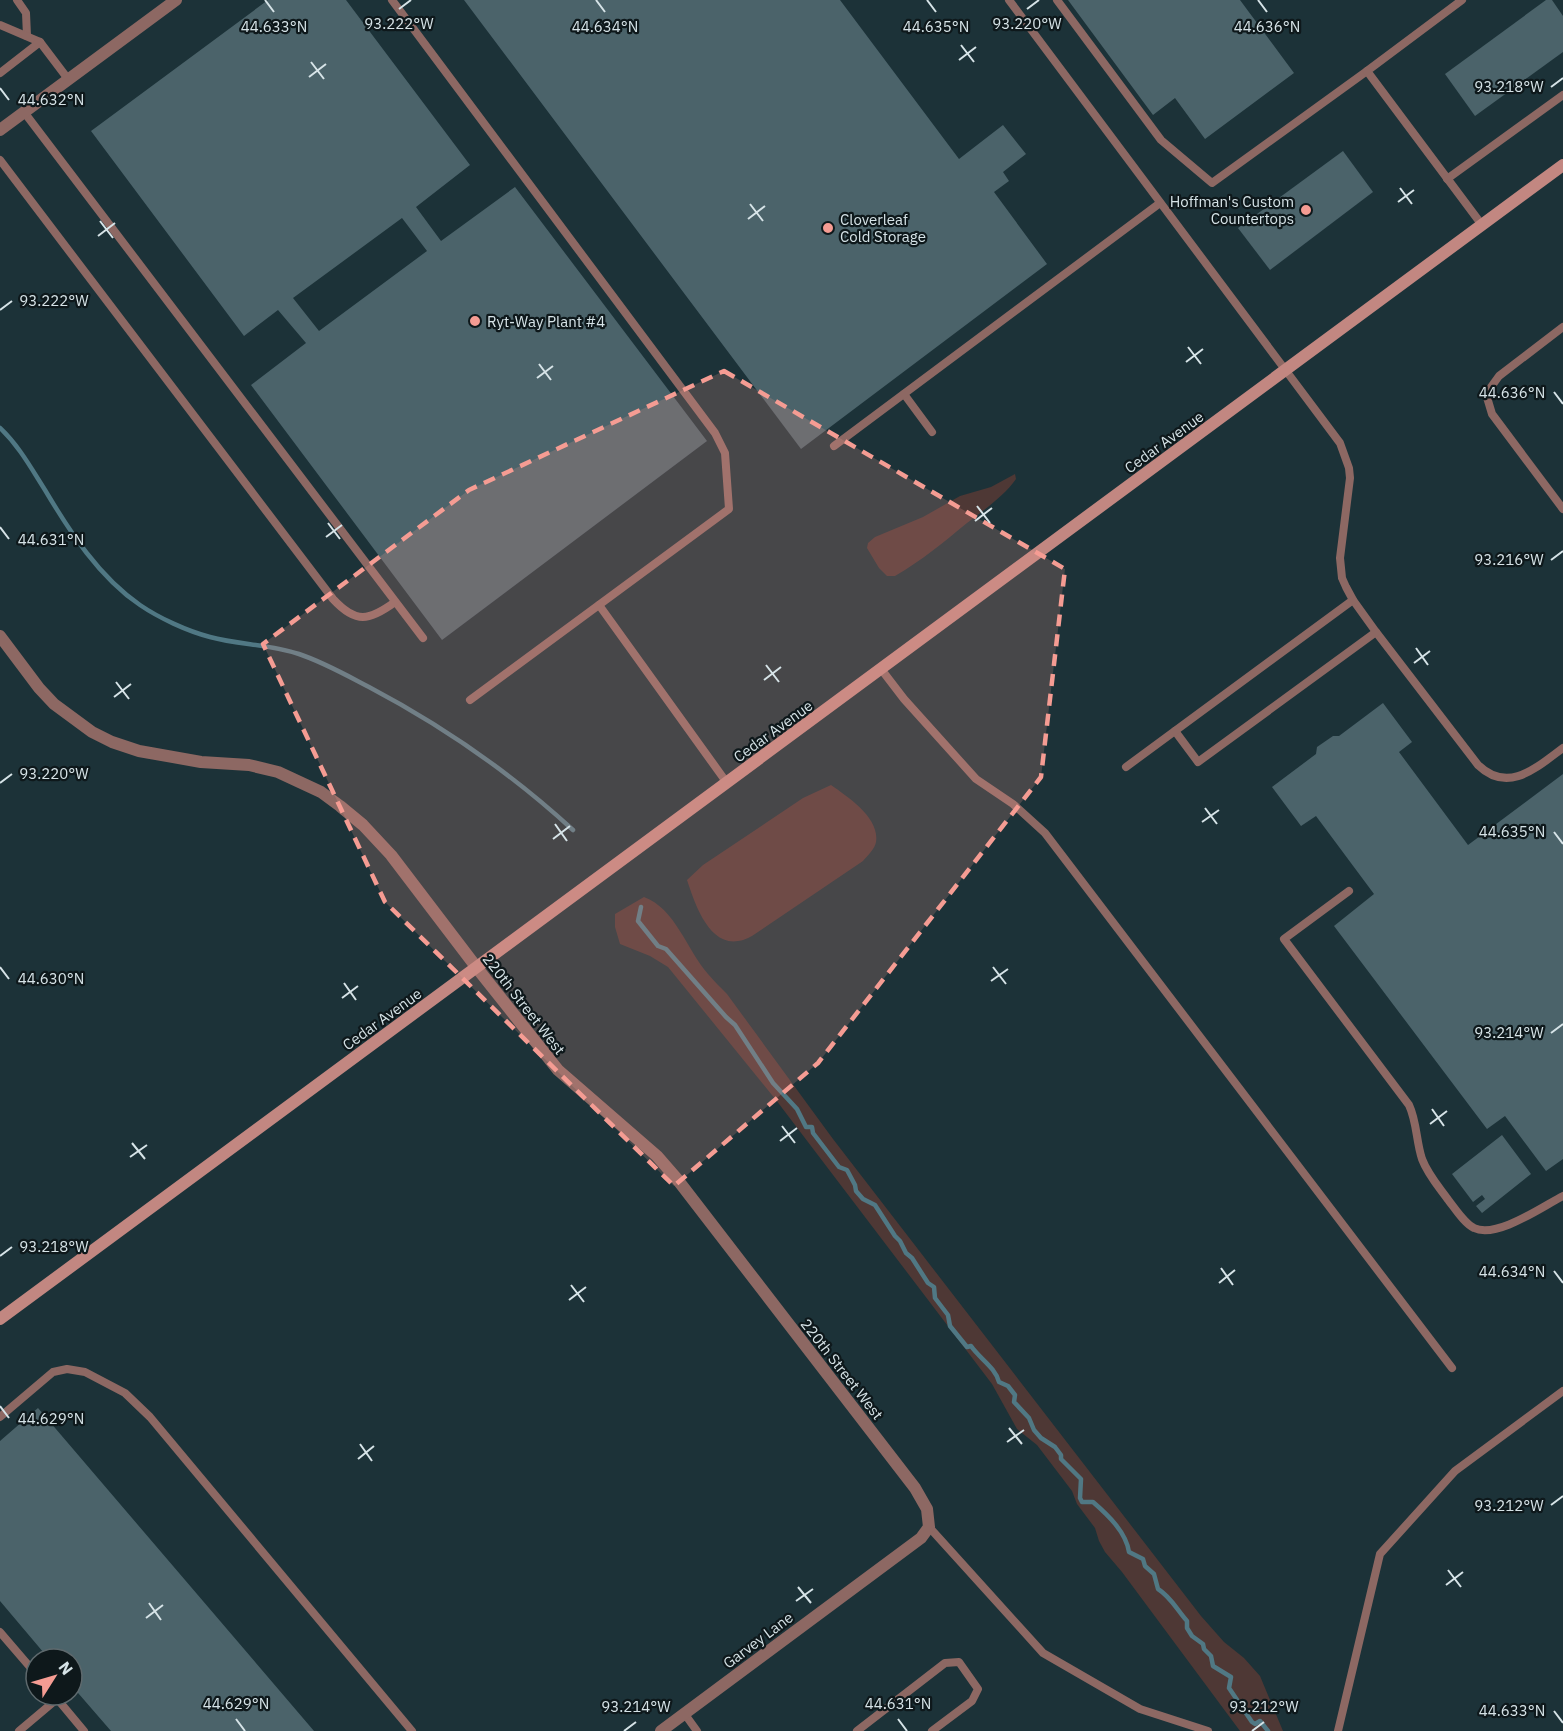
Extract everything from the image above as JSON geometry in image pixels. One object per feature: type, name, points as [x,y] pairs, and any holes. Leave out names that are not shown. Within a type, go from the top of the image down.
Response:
[{"type":"main road","name":"Cedar Avenue","points":[[0,1320],[1563,165]]},
{"type":"street","points":[[0,130],[176,0]]},
{"type":"street","name":"220th Street West","points":[[0,636],[54,704],[92,732],[139,751],[190,760],[249,765],[278,772],[321,792],[363,825],[392,855],[558,1070],[657,1156],[677,1179],[915,1488],[927,1509],[929,1527]]},
{"type":"street","name":"Garvey Lane","points":[[661,1731],[921,1538],[929,1527]]},
{"type":"lane","points":[[17,0],[26,13],[27,36]]},
{"type":"lane","points":[[392,0],[715,433],[725,453],[729,509],[470,700]]},
{"type":"lane","points":[[1009,0],[1340,443],[1349,468],[1350,489],[1340,558],[1342,578],[1353,600],[1376,632],[1478,765],[1494,778],[1516,777],[1538,767],[1563,748]]},
{"type":"lane","points":[[1057,0],[1161,140],[1212,183],[1462,0]]},
{"type":"lane","points":[[0,25],[40,42],[68,79]]},
{"type":"lane","points":[[0,73],[40,42]]},
{"type":"lane","points":[[1367,70],[1482,225]]},
{"type":"lane","points":[[1448,179],[1563,94]]},
{"type":"lane","points":[[24,112],[423,638]]},
{"type":"lane","points":[[0,160],[333,599],[348,612],[366,617],[377,615],[395,602]]},
{"type":"lane","points":[[834,446],[1160,203]]},
{"type":"lane","points":[[1563,327],[1498,376],[1486,394],[1492,414],[1563,509]]},
{"type":"lane","points":[[904,394],[932,432]]},
{"type":"lane","points":[[1126,767],[1353,600]]},
{"type":"lane","points":[[598,605],[727,783]]},
{"type":"lane","points":[[1174,731],[1198,762],[1376,632]]},
{"type":"lane","points":[[881,669],[904,699],[976,779],[1013,804],[1045,833],[1452,1368]]},
{"type":"lane","points":[[1349,891],[1284,939],[1409,1105],[1417,1128],[1421,1156],[1428,1173],[1466,1221],[1474,1228],[1484,1230],[1512,1223],[1563,1196]]},
{"type":"lane","points":[[0,1417],[53,1372],[67,1369],[85,1372],[125,1394],[150,1417],[412,1731]]},
{"type":"lane","points":[[1338,1731],[1380,1554],[1455,1471],[1563,1391]]},
{"type":"lane","points":[[929,1527],[1043,1653],[1140,1709],[1208,1731]]},
{"type":"lane","points":[[0,1632],[24,1660]]},
{"type":"lane","points":[[857,1731],[945,1663],[959,1662],[978,1689],[972,1701],[932,1731]]},
{"type":"lane","points":[[20,1731],[45,1707]]},
{"type":"lane","points":[[64,1707],[84,1731]]},
{"type":"lane","points":[[684,1713],[697,1731]]},
{"type":"highlighted area","points":[[724,371],[1065,569],[1041,777],[818,1063],[674,1186],[385,902],[263,644],[469,490]]},
{"type":"shaded area","points":[[1015,474],[1016,479],[1006,491],[932,551],[895,576],[887,576],[879,568],[867,548],[868,543],[875,537],[923,517],[960,496],[991,487]]},
{"type":"shaded area","points":[[831,785],[854,802],[868,817],[876,833],[873,850],[863,861],[752,936],[738,941],[727,941],[718,937],[698,910],[687,880],[703,865],[803,798]]},
{"type":"shaded area","points":[[644,897],[655,902],[672,920],[700,964],[727,994],[833,1139],[1201,1616],[1224,1642],[1244,1658],[1260,1676],[1283,1731],[1240,1731],[1105,1552],[1095,1528],[1077,1504],[1072,1491],[1037,1445],[1017,1429],[992,1384],[776,1100],[668,967],[650,956],[620,944],[615,927],[615,914]]},
{"type":"building","name":"Ryt-Way Plant #4","points":[[268,0],[346,0],[470,165],[416,207],[441,241],[515,187],[707,441],[442,640],[251,385],[306,343],[278,310],[244,336],[91,131]],"holes":[[[402,218],[427,251],[319,331],[293,298]]]},
{"type":"building","name":"Cloverleaf Cold Storage","points":[[464,0],[840,0],[959,159],[1003,125],[1026,154],[1003,172],[1009,181],[994,192],[1047,264],[801,449]]},
{"type":"building","points":[[1068,0],[1240,0],[1294,73],[1205,139],[1175,98],[1153,115]]},
{"type":"building","points":[[1546,0],[1552,0],[1563,16],[1563,52],[1475,116],[1445,74]]},
{"type":"building","name":"Hoffman's Custom Countertops","points":[[1343,151],[1373,192],[1270,270],[1238,228]]},
{"type":"building","points":[[1383,703],[1412,742],[1399,752],[1468,845],[1563,774],[1563,1159],[1546,1171],[1505,1116],[1487,1129],[1334,926],[1374,894],[1316,816],[1301,826],[1272,787],[1316,754],[1317,747],[1333,736],[1339,736]]},
{"type":"building","points":[[1502,1135],[1531,1174],[1482,1213],[1476,1206],[1485,1199],[1482,1195],[1473,1202],[1452,1174]]},
{"type":"building","points":[[38,1408],[314,1731],[111,1731],[84,1700],[84,1647],[39,1647],[0,1601],[0,1441]]},
{"type":"waterway","points":[[0,428],[24,457],[86,553],[111,581],[140,605],[174,624],[201,634],[221,640],[266,646],[299,654],[343,673],[450,734],[501,770],[573,830]]},
{"type":"waterway","points":[[641,907],[638,921],[658,946],[666,949],[735,1025],[773,1083],[797,1109],[806,1127],[812,1127],[813,1133],[839,1167],[847,1170],[856,1191],[863,1199],[875,1205],[906,1253],[912,1258],[928,1283],[934,1287],[935,1298],[948,1315],[950,1326],[967,1347],[971,1346],[991,1367],[999,1382],[1008,1386],[1015,1395],[1014,1402],[1029,1418],[1034,1430],[1041,1438],[1055,1447],[1061,1459],[1081,1479],[1080,1498],[1082,1502],[1093,1502],[1116,1524],[1129,1552],[1143,1559],[1145,1566],[1154,1574],[1158,1589],[1187,1621],[1187,1628],[1192,1636],[1203,1644],[1204,1649],[1211,1656],[1213,1666],[1231,1677],[1229,1688],[1252,1722],[1255,1724],[1260,1721],[1268,1731]]},
{"type":"place","name":"Hoffman's Custom Countertops","points":[[1306,210]]},
{"type":"place","name":"Cloverleaf Cold Storage","points":[[828,228]]},
{"type":"place","name":"Ryt-Way Plant #4","points":[[475,321]]}]
